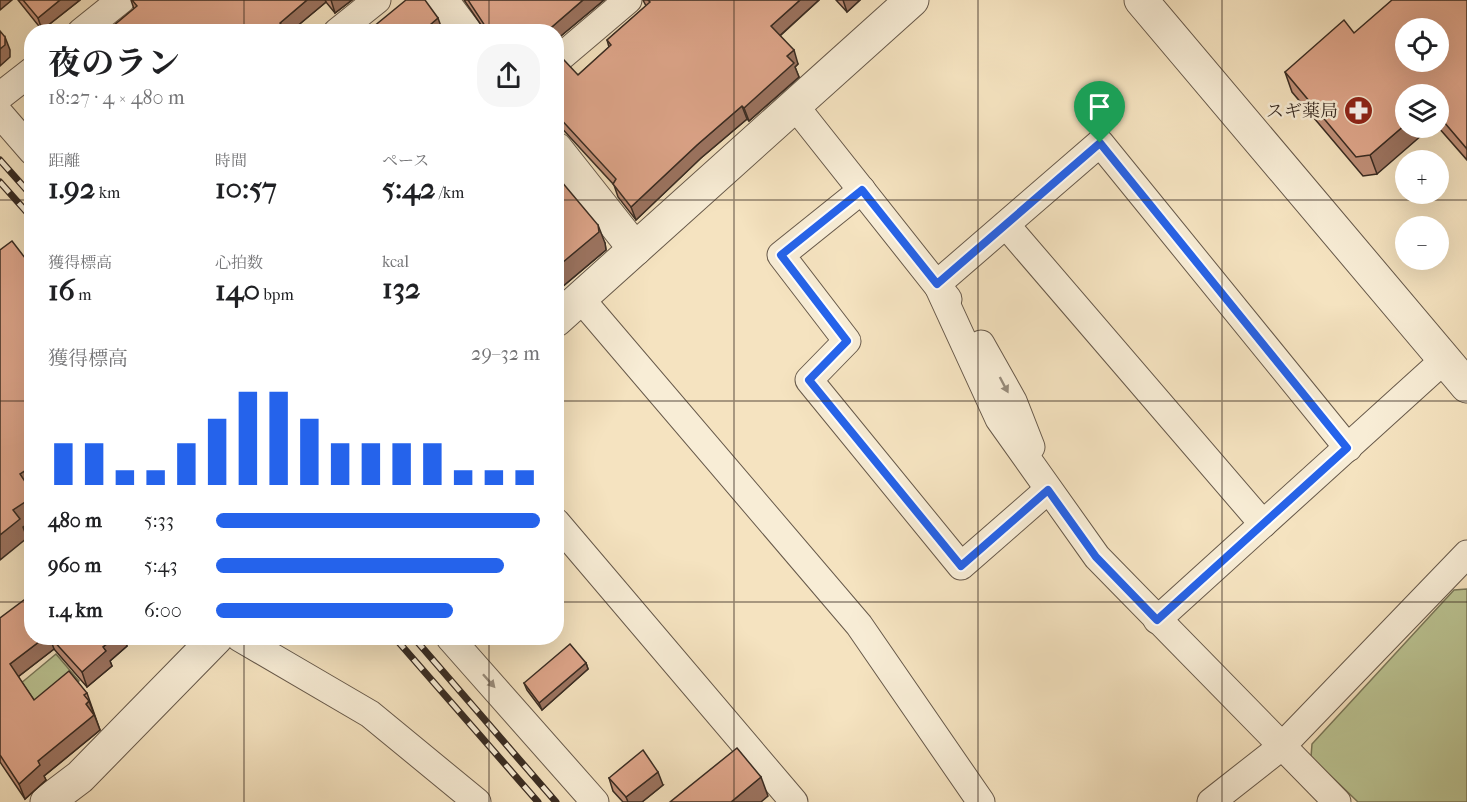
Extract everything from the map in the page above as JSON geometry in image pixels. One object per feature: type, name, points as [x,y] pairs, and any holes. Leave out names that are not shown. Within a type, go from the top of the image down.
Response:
[{"type":"street","points":[[91,24],[121,0]]},
{"type":"street","points":[[347,24],[377,0]]},
{"type":"street","points":[[441,0],[459,24]]},
{"type":"street","points":[[564,54],[628,0]]},
{"type":"street","points":[[912,0],[568,309],[859,625],[981,802]]},
{"type":"street","points":[[1140,0],[1467,386]]},
{"type":"street","points":[[0,96],[24,77]]},
{"type":"street","points":[[795,106],[937,284],[992,361],[1013,401],[1048,490],[1096,557],[1336,802]]},
{"type":"street","points":[[0,114],[24,142]]},
{"type":"street","points":[[937,284],[1100,143],[1347,448]]},
{"type":"street","points":[[564,159],[634,249]]},
{"type":"street","points":[[862,190],[781,255],[847,341],[809,380],[961,566],[1048,490]]},
{"type":"street","points":[[1006,225],[1263,524]]},
{"type":"street","points":[[1157,620],[1445,359]]},
{"type":"street","points":[[564,531],[795,802]]},
{"type":"street","points":[[1211,802],[1281,747],[1463,566]]},
{"type":"street","points":[[48,802],[80,777],[209,645]]},
{"type":"street","points":[[252,645],[370,714],[477,802]]},
{"type":"street","points":[[456,645],[595,802]]},
{"type":"green space","points":[[1467,589],[1467,802],[1358,802],[1311,757],[1312,744],[1454,590]]},
{"type":"green space","points":[[56,654],[79,681],[41,710],[20,684]]},
{"type":"building","points":[[23,0],[60,0],[38,18]]},
{"type":"building","points":[[132,0],[307,0],[281,24],[116,24],[137,6]]},
{"type":"building","points":[[406,0],[425,0],[438,18],[431,24],[377,24]]},
{"type":"building","points":[[468,0],[583,0],[555,24],[484,24]]},
{"type":"building","points":[[648,0],[800,0],[771,26],[794,50],[787,56],[794,63],[744,108],[742,106],[697,145],[631,207],[613,184],[616,179],[564,123],[564,60],[578,75],[611,45],[607,40],[650,2]]},
{"type":"building","points":[[1392,0],[1467,0],[1467,149],[1449,128],[1449,84],[1395,84],[1395,133],[1370,155],[1356,157],[1285,72],[1344,20],[1354,33]]},
{"type":"building","points":[[0,31],[5,37],[5,45],[0,49]]},
{"type":"building","points":[[564,185],[598,225],[599,232],[564,261]]},
{"type":"building","points":[[12,241],[24,257],[24,471],[20,474],[24,480],[24,503],[13,510],[20,519],[0,535],[0,250]]},
{"type":"building","points":[[24,600],[24,645],[35,645],[10,664],[34,700],[69,671],[87,693],[84,695],[89,701],[86,704],[94,715],[38,761],[40,765],[19,784],[0,755],[0,618]]},
{"type":"building","points":[[570,644],[586,663],[539,703],[524,683]]},
{"type":"building","points":[[57,645],[105,645],[103,647],[106,651],[82,672]]},
{"type":"building","points":[[737,748],[761,777],[731,802],[670,802]]},
{"type":"building","points":[[643,750],[658,772],[626,797],[609,778]]},
{"type":"railway","points":[[0,160],[24,187]]},
{"type":"railway","points":[[0,182],[24,209]]},
{"type":"railway","points":[[401,645],[538,802]]},
{"type":"railway","points":[[420,645],[556,802]]},
{"type":"place","name":"スギ薬局","points":[[1359,111]]},
{"type":"route","points":[[1100,143],[1347,448],[1157,620],[1096,557],[1048,490],[961,566],[809,380],[847,341],[781,255],[862,190],[937,284],[1100,143]]}]
